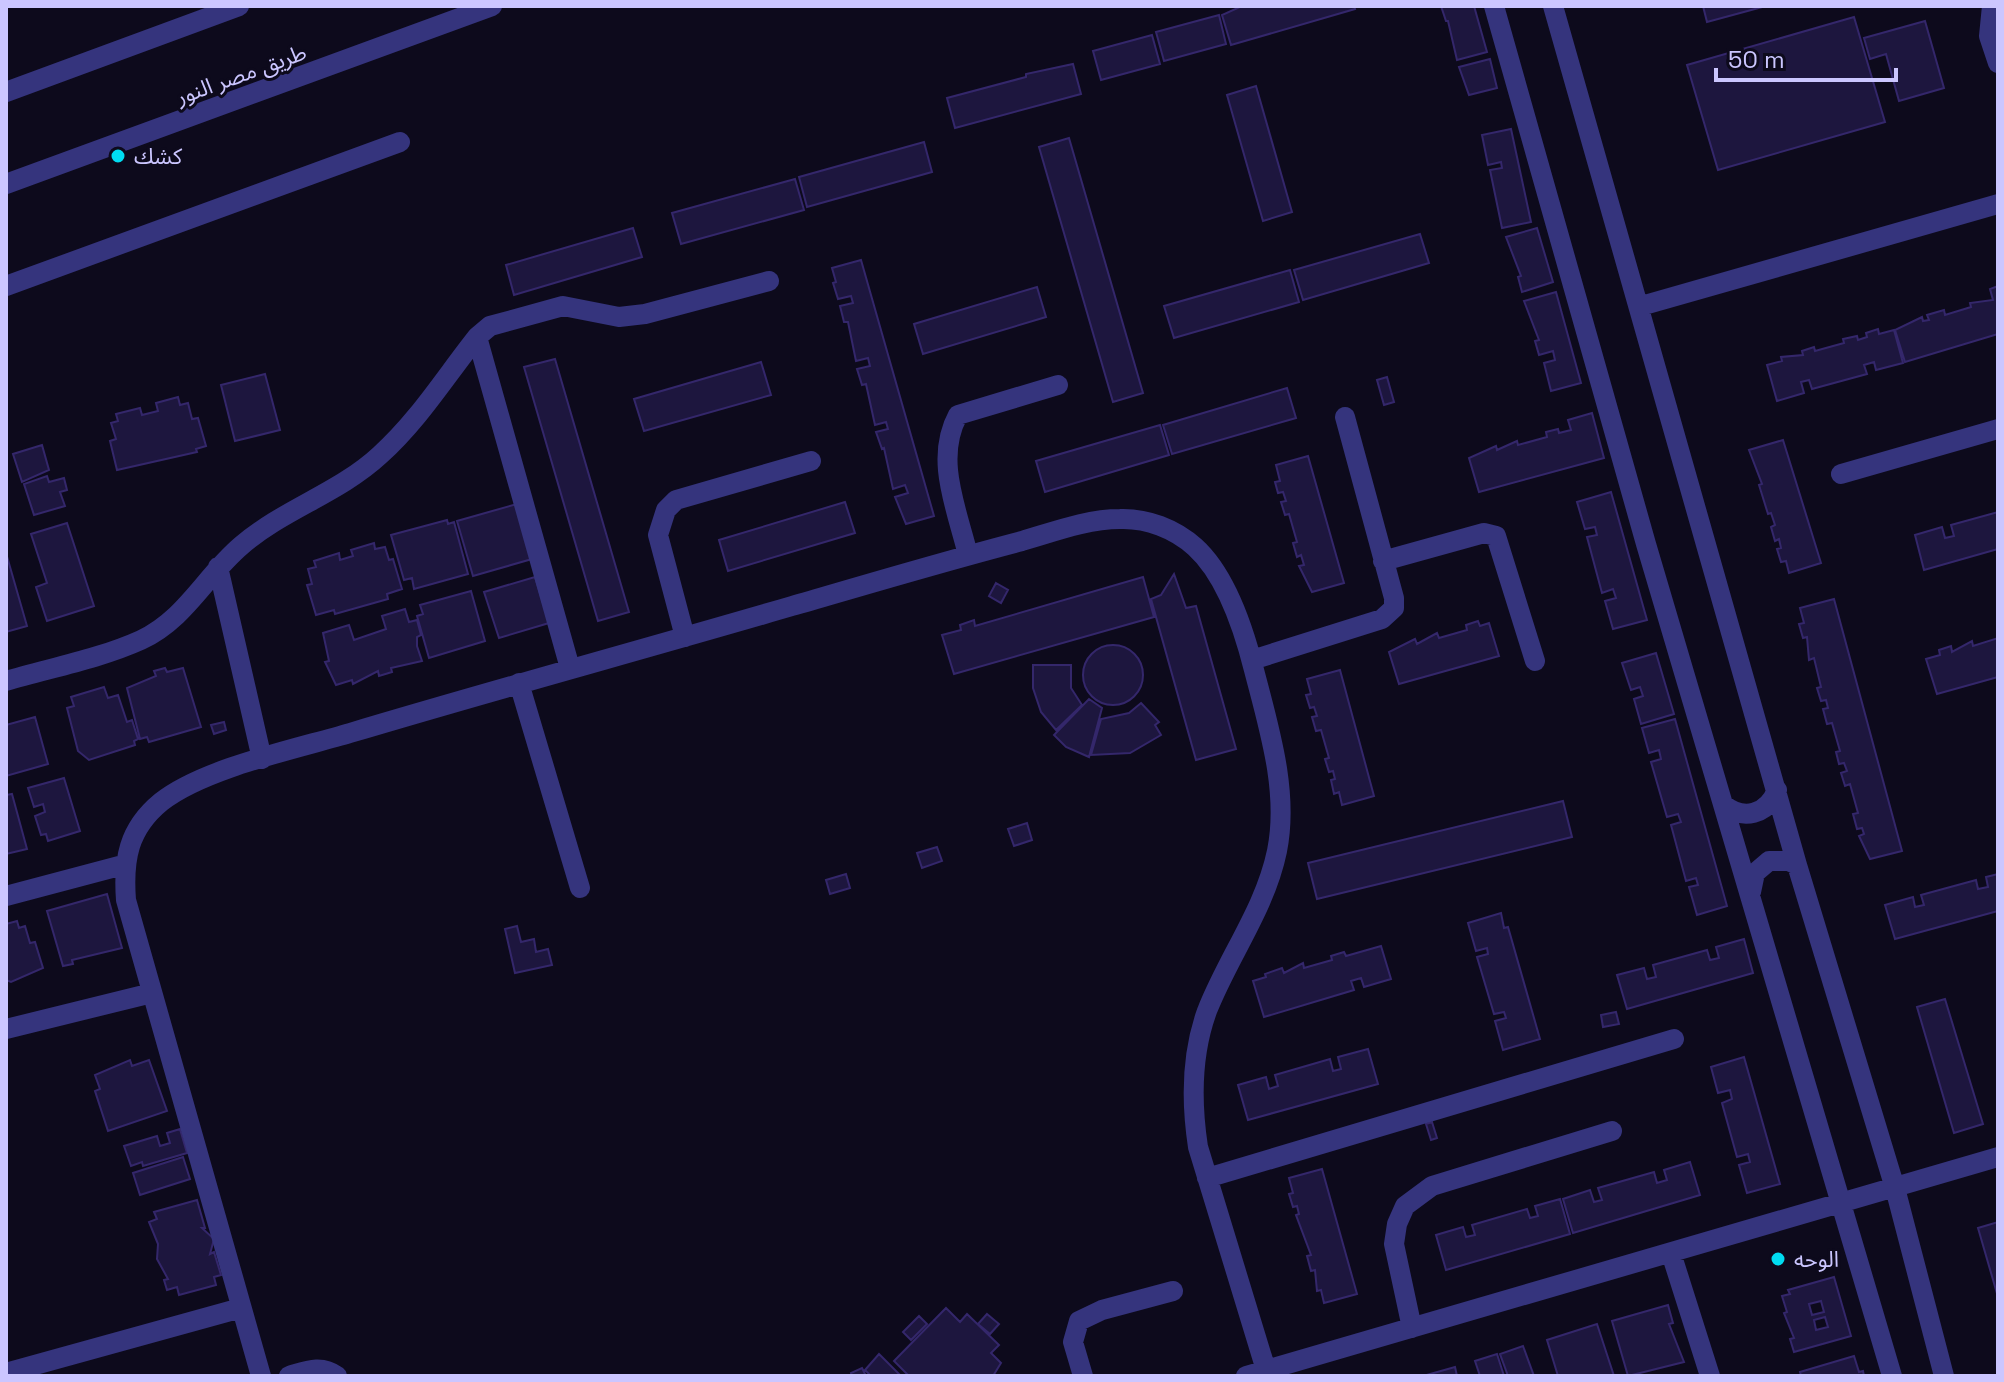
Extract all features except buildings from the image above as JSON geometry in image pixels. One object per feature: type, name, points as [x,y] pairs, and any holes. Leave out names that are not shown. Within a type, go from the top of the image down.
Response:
[{"type":"street","points":[[6,92],[239,6]]},
{"type":"street","name":"طريق مصر النور","points":[[6,184],[492,6]]},
{"type":"street","points":[[1494,6],[1723,804],[1892,1376]]},
{"type":"street","points":[[1553,6],[1641,306],[1797,865],[1895,1188],[1944,1376]]},
{"type":"street","points":[[1992,6],[1989,36],[1998,63]]},
{"type":"street","points":[[6,286],[400,142]]},
{"type":"street","points":[[1641,306],[1998,204]]},
{"type":"street","points":[[6,681],[139,641],[186,610],[218,567],[274,522],[345,482],[381,455],[477,337],[490,326],[563,306],[619,317],[645,314],[769,281]]},
{"type":"street","points":[[477,337],[570,668]]},
{"type":"street","points":[[968,555],[946,463],[947,442],[958,415],[1058,385]]},
{"type":"street","points":[[1252,660],[1387,617],[1395,603],[1345,417]]},
{"type":"street","points":[[1841,474],[1998,429]]},
{"type":"street","points":[[685,637],[658,535],[666,510],[676,500],[811,461]]},
{"type":"street","points":[[261,1376],[126,900],[123,865],[137,828],[161,802],[191,784],[262,759],[570,668],[1095,521],[1122,518],[1150,522],[1175,532],[1197,549],[1215,570],[1252,660],[1268,724],[1280,824],[1263,896],[1207,1012],[1198,1045],[1193,1113],[1256,1373],[1998,1157]]},
{"type":"street","points":[[1383,561],[1484,533],[1496,536],[1535,661]]},
{"type":"street","points":[[218,567],[262,759]]},
{"type":"street","points":[[519,683],[580,888]]},
{"type":"street","points":[[1723,804],[1740,814],[1759,812],[1767,807],[1777,790]]},
{"type":"street","points":[[1751,892],[1755,873],[1769,861],[1789,861],[1797,865]]},
{"type":"street","points":[[6,896],[123,865]]},
{"type":"street","points":[[6,1029],[152,993]]},
{"type":"street","points":[[1207,1178],[1674,1039]]},
{"type":"street","points":[[1412,1328],[1394,1244],[1397,1224],[1405,1206],[1432,1186],[1612,1131]]},
{"type":"street","points":[[1671,1253],[1710,1376]]},
{"type":"street","points":[[1083,1376],[1073,1342],[1079,1321],[1102,1310],[1173,1291]]},
{"type":"street","points":[[9,1374],[241,1308]]},
{"type":"street","points":[[289,1376],[314,1368],[329,1370],[337,1376]]},
{"type":"place","name":"كشك","points":[[118,156]]},
{"type":"place","name":"الوحه","points":[[1778,1259]]}]
